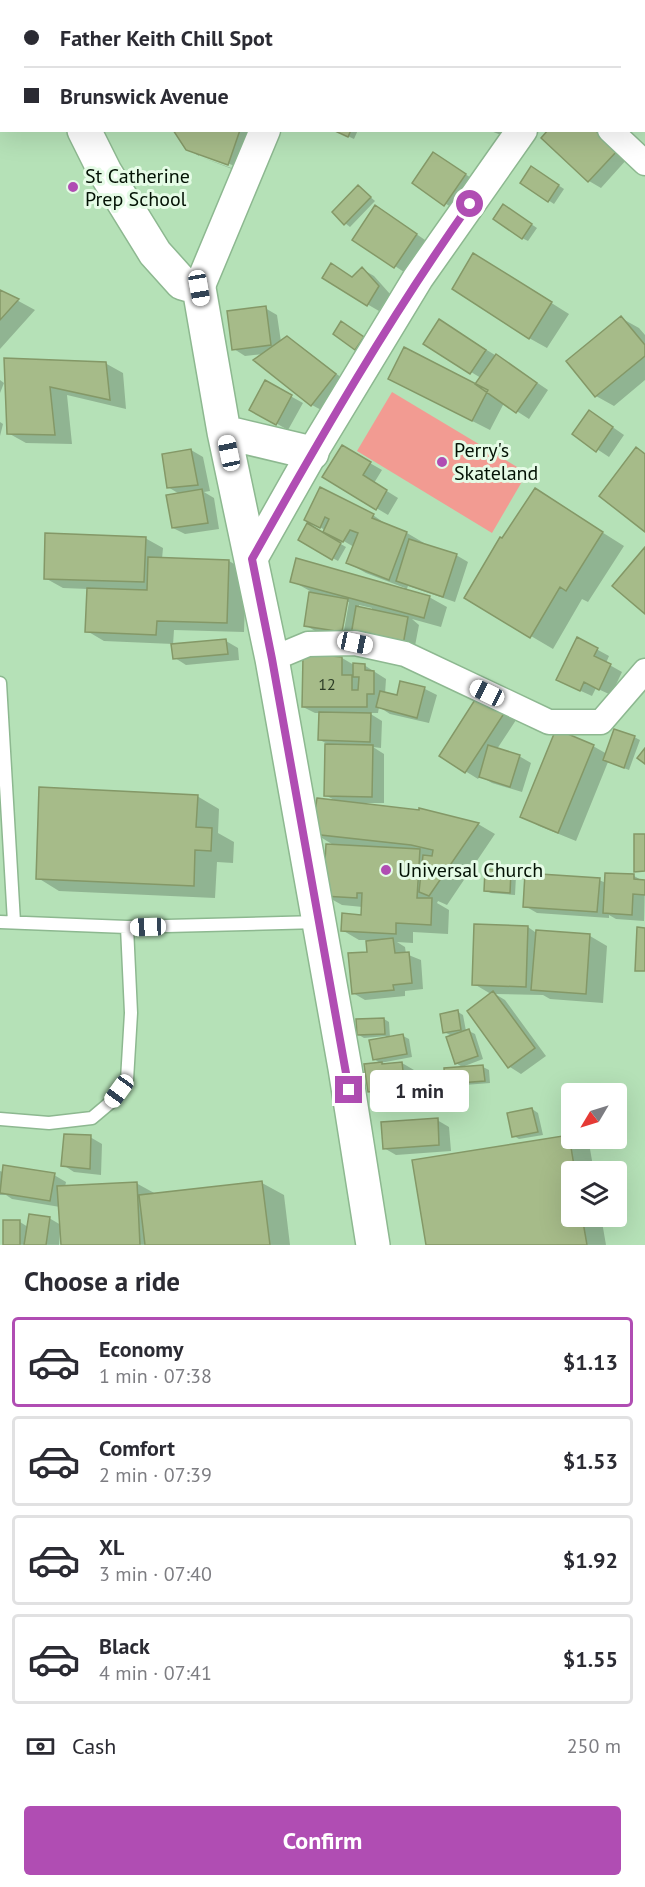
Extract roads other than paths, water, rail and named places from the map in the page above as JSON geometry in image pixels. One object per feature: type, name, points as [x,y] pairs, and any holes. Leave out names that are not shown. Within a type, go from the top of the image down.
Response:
[{"type":"main road","points":[[85,132],[105,172],[155,254],[182,283],[199,288],[224,432],[272,659],[320,922],[373,1245]]},
{"type":"main road","points":[[224,432],[312,453]]},
{"type":"street","points":[[199,288],[264,132]]},
{"type":"street","points":[[252,559],[312,453],[418,278],[521,132]]},
{"type":"street","points":[[612,132],[645,163]]},
{"type":"street","points":[[272,659],[308,644],[355,643],[405,654],[549,722],[601,722],[645,671]]},
{"type":"lane","points":[[0,683],[14,922]]},
{"type":"lane","points":[[0,922],[126,927],[320,922]]},
{"type":"lane","points":[[0,1119],[49,1123],[92,1118],[111,1102],[127,1080],[131,1013],[126,927]]},
{"type":"place","name":"St Catherine Prep School","points":[[73,187]]},
{"type":"place","name":"Perry's Skateland","points":[[442,462]]},
{"type":"place","name":"Universal Church","points":[[386,870]]}]
